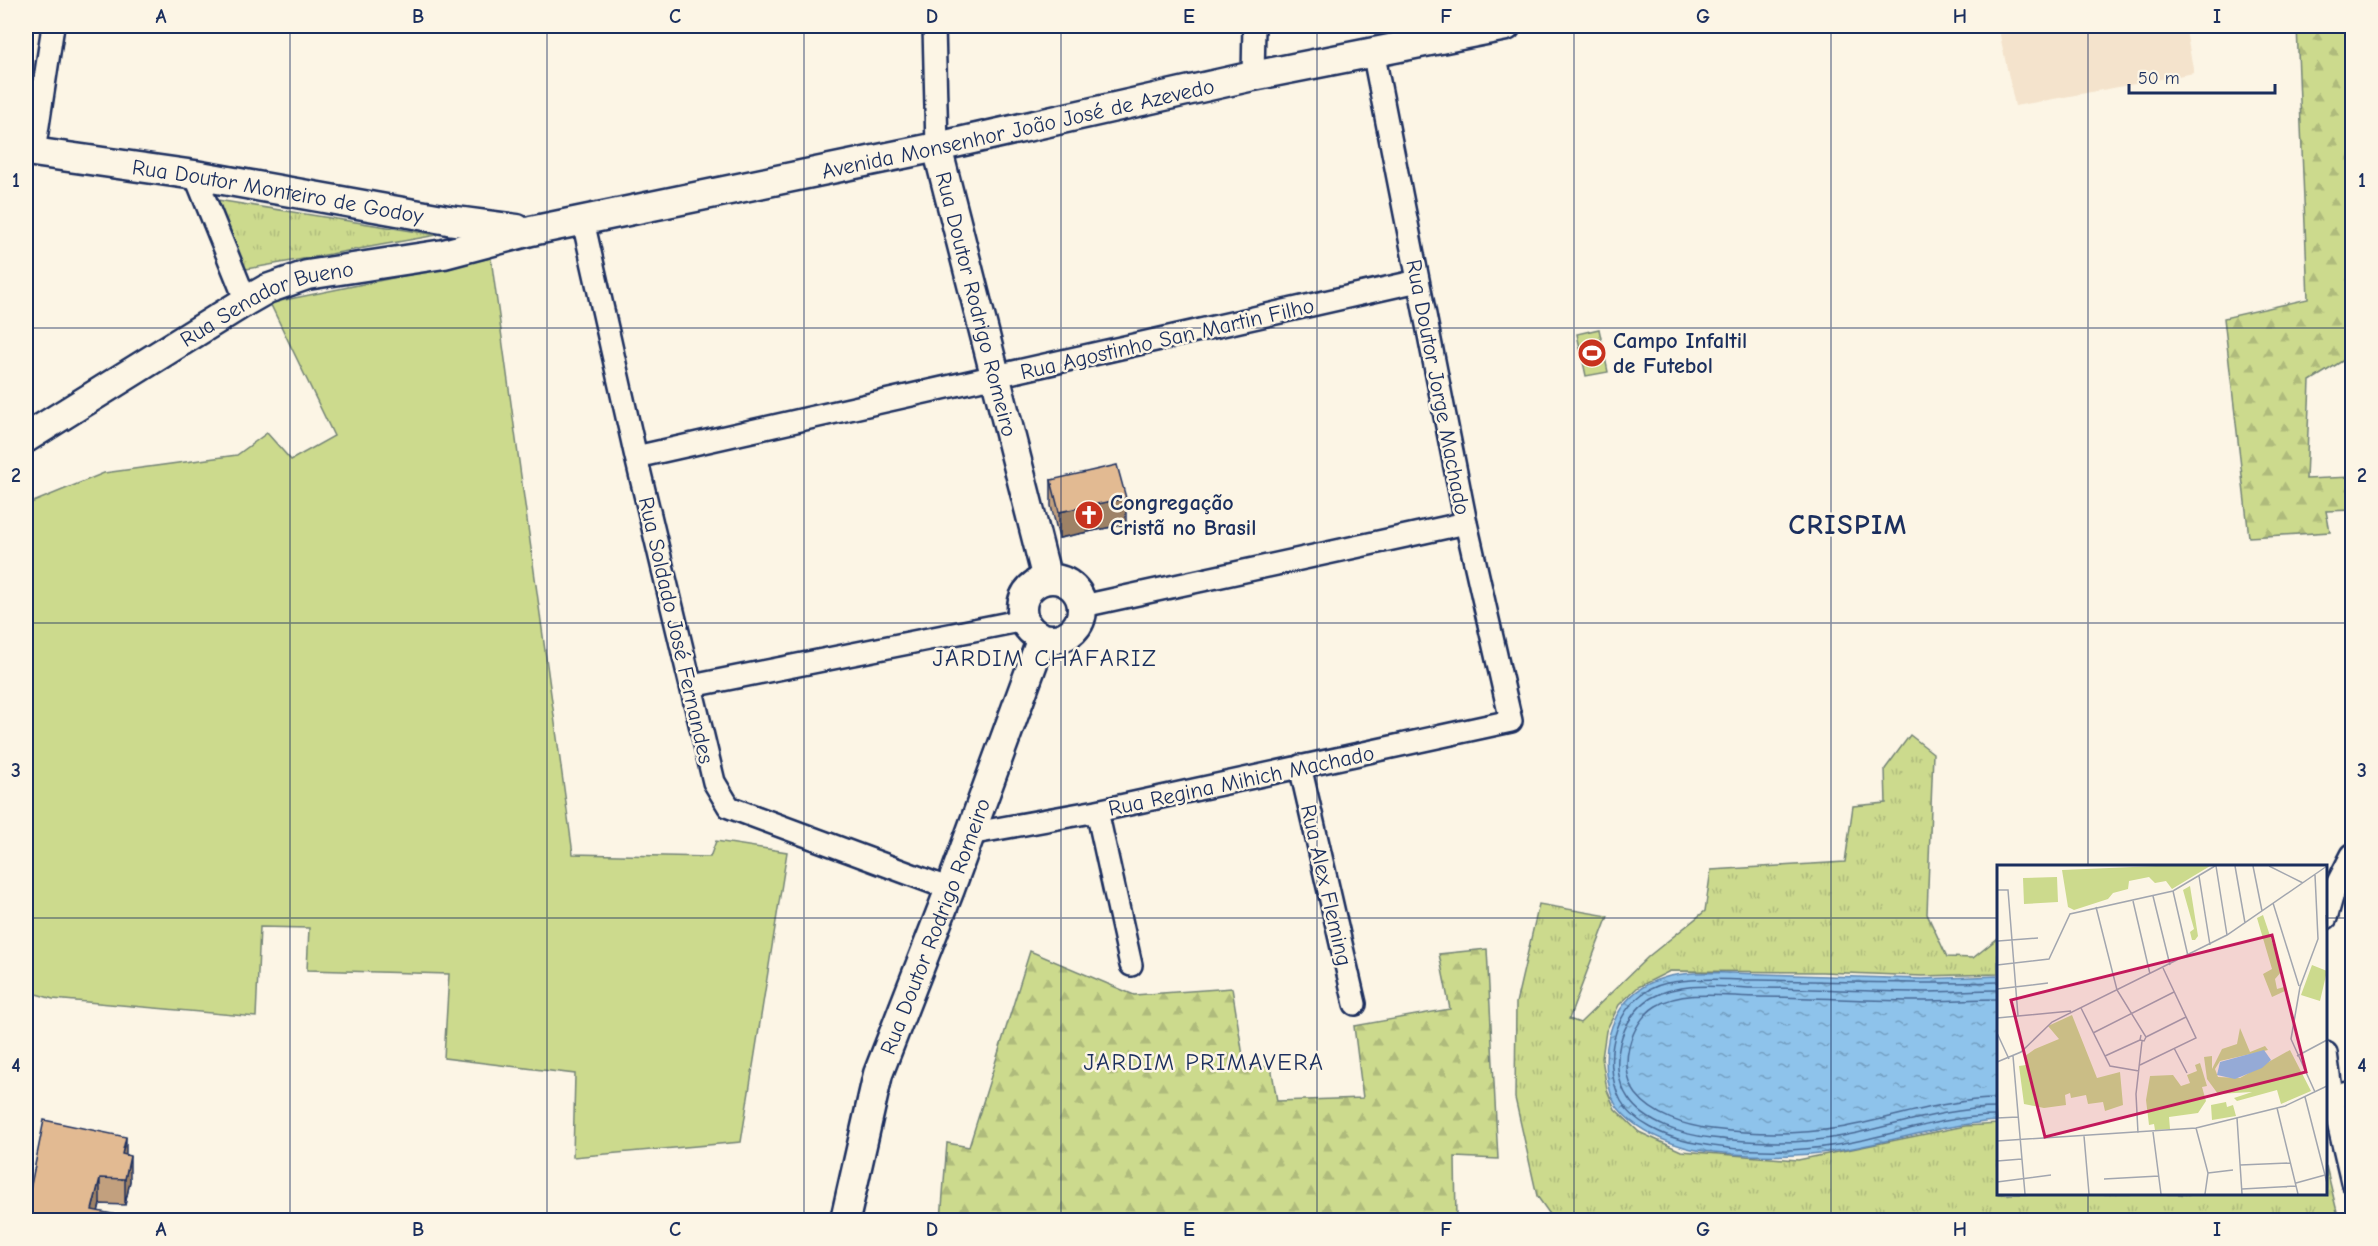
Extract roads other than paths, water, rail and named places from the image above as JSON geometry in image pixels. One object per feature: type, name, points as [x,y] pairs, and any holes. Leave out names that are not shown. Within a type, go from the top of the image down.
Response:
[{"type":"street","points":[[30,151],[53,26]]},
{"type":"street","name":"Rua Doutor Rodrigo Romeiro","points":[[934,26],[937,147],[1047,579]]},
{"type":"street","points":[[1253,76],[1254,26]]},
{"type":"street","name":"Avenida Monsenhor João José de Azevedo","points":[[531,231],[937,147],[1373,51],[1446,32],[1506,26]]},
{"type":"street","name":"Rua Doutor Jorge Machado","points":[[1373,51],[1466,523],[1511,721]]},
{"type":"street","name":"Rua Doutor Monteiro de Godoy","points":[[30,151],[195,175],[448,220],[531,231]]},
{"type":"street","points":[[195,175],[246,300]]},
{"type":"street","points":[[444,254],[448,220]]},
{"type":"street","name":"Rua Soldado José Fernandes","points":[[583,221],[636,457],[714,782],[729,807],[950,889]]},
{"type":"street","name":"Rua Senador Bueno","points":[[26,438],[267,289],[307,275],[444,254],[531,231]]},
{"type":"street","name":"Rua Agostinho San Martin Filho","points":[[636,457],[1418,281]]},
{"type":"street","points":[[1083,606],[1466,523]]},
{"type":"street","points":[[692,686],[1033,629],[1057,639],[1071,633],[1081,621],[1083,606],[1077,590],[1063,580],[1047,579],[1031,587],[1022,603],[1033,629]]},
{"type":"street","name":"Rua Doutor Rodrigo Romeiro","points":[[845,1221],[878,1074],[950,889],[1033,629]]},
{"type":"street","name":"Rua Regina Mihich Machado","points":[[969,834],[1096,811],[1511,721]]},
{"type":"street","name":"Rua Alex Fleming","points":[[1300,766],[1355,1004]]},
{"type":"street","points":[[1096,811],[1131,965]]},
{"type":"street","points":[[2327,912],[2334,890],[2352,855]]},
{"type":"street","points":[[2327,1058],[2342,1094],[2352,1182]]},
{"type":"water","points":[[1706,973],[1922,979],[1997,976],[1997,1121],[1939,1129],[1815,1154],[1747,1155],[1708,1152],[1657,1137],[1632,1122],[1616,1104],[1607,1074],[1606,1058],[1611,1029],[1625,1003],[1648,984],[1671,976]]},
{"type":"place","name":"Campo Infaltil de Futebol","points":[[1592,353]]},
{"type":"place","name":"Congregação Cristã no Brasil","points":[[1089,515]]},
{"type":"district","name":"CRISPIM","points":[[1848,524]]},
{"type":"district","name":"JARDIM CHAFARIZ","points":[[1045,658]]},
{"type":"district","name":"JARDIM PRIMAVERA","points":[[1204,1062]]}]
